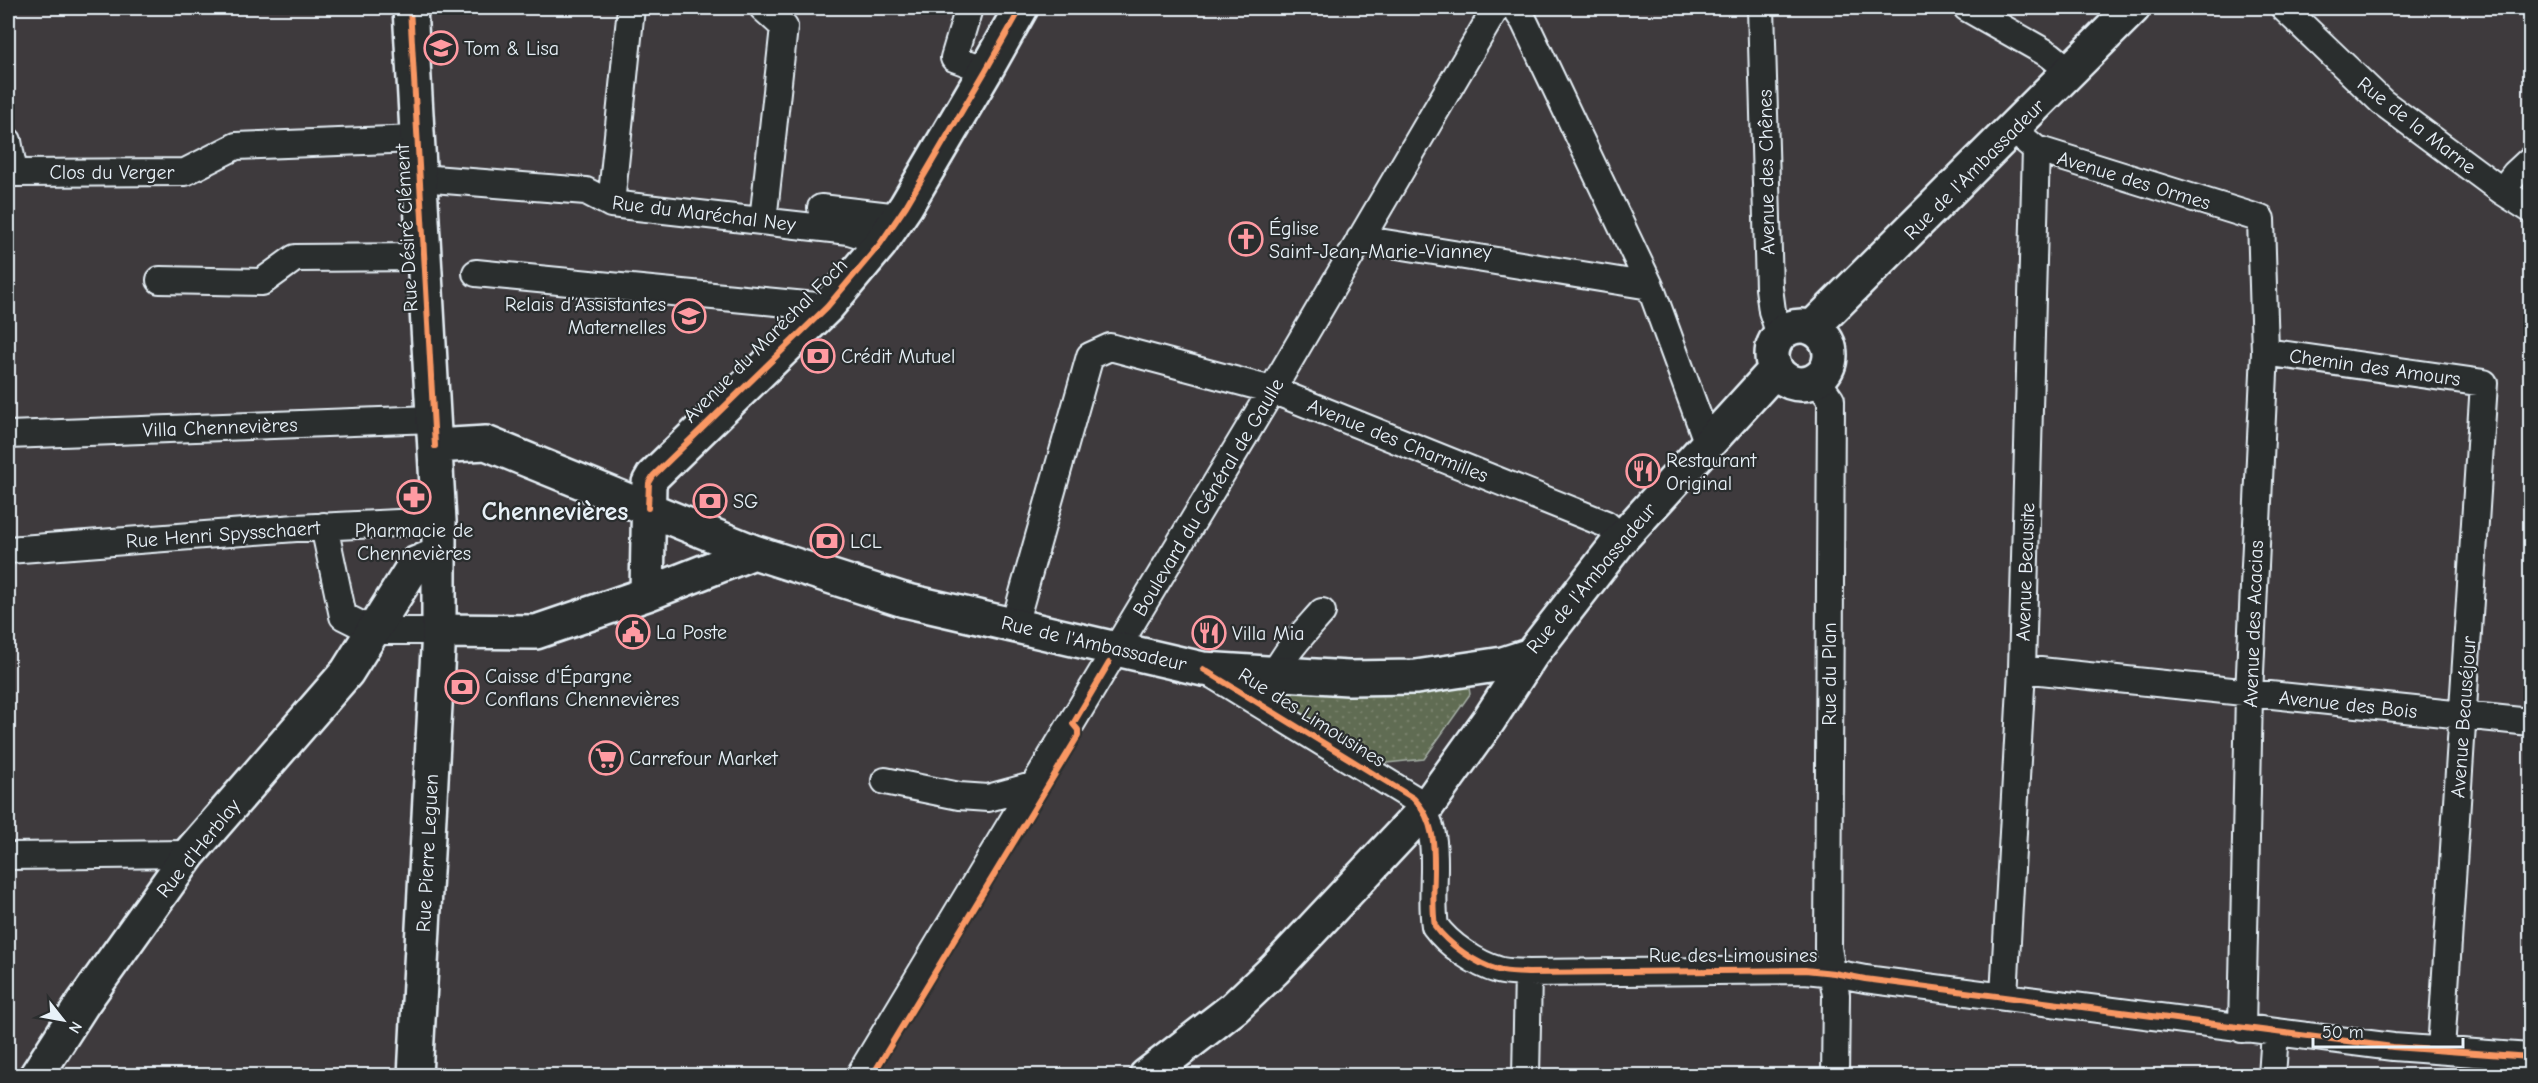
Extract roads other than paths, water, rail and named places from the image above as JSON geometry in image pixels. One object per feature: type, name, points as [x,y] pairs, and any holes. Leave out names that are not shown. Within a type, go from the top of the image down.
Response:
[{"type":"main road","name":"Rue Désiré Clément","points":[[410,8],[439,521]]},
{"type":"main road","name":"Avenue du Maréchal Foch","points":[[646,594],[649,483],[653,476],[827,307],[880,244],[899,217],[1021,8]]},
{"type":"main road","name":"Rue de l'Ambassadeur","points":[[1812,328],[2025,139],[2071,72],[2133,8]]},
{"type":"main road","points":[[1795,326],[1812,328],[1820,333],[1829,348],[1828,365],[1817,380],[1798,384],[1781,376],[1776,369],[1772,352],[1780,336],[1795,326]]},
{"type":"main road","name":"Rue de l'Ambassadeur","points":[[434,433],[486,443],[754,552],[904,600],[1203,669],[1348,678],[1416,677],[1503,664],[1531,656],[1623,538],[1776,369]]},
{"type":"main road","name":"Rue Pierre Leguen","points":[[415,1076],[439,631],[439,521]]},
{"type":"main road","points":[[439,631],[536,632],[646,594],[754,552]]},
{"type":"main road","name":"Rue d'Herblay","points":[[36,1076],[83,1003],[189,854],[347,672],[415,564],[439,554]]},
{"type":"main road","points":[[1146,1076],[1234,1008],[1275,969],[1425,809],[1489,720],[1531,656]]},
{"type":"main road","points":[[1470,668],[1488,693],[1489,720]]},
{"type":"street","points":[[611,204],[631,8]]},
{"type":"street","points":[[763,8],[784,27],[763,221]]},
{"type":"street","points":[[969,8],[954,58],[986,70]]},
{"type":"street","name":"Boulevard du Général de Gaulle","points":[[859,1076],[1272,390],[1496,8]]},
{"type":"street","points":[[1515,8],[1529,32],[1650,286],[1708,444]]},
{"type":"street","name":"Avenue des Chênes","points":[[1761,8],[1769,288],[1772,311],[1780,336]]},
{"type":"street","name":"Rue de la Marne","points":[[2284,8],[2382,102],[2502,191],[2530,209]]},
{"type":"street","points":[[1973,9],[2050,55],[2071,72]]},
{"type":"street","name":"Avenue des Ormes","points":[[2025,139],[2261,219]]},
{"type":"street","name":"Avenue Beausite","points":[[2004,996],[2022,669],[2025,139]]},
{"type":"street","name":"Clos du Verger","points":[[8,141],[14,173],[26,173],[185,172],[236,146],[417,140]]},
{"type":"street","points":[[2502,191],[2530,160]]},
{"type":"street","name":"Rue du Maréchal Ney","points":[[420,178],[586,191],[611,204],[849,231],[880,244]]},
{"type":"street","points":[[822,208],[899,217]]},
{"type":"street","name":"Avenue des Acacias","points":[[2242,1029],[2249,694],[2265,352],[2261,219]]},
{"type":"street","points":[[1360,239],[1650,286]]},
{"type":"street","points":[[160,280],[262,282],[295,258],[424,257]]},
{"type":"street","points":[[476,273],[827,307]]},
{"type":"street","name":"Avenue des Charmilles","points":[[1014,625],[1090,356],[1110,347],[1272,390],[1606,524],[1623,538]]},
{"type":"street","name":"Chemin des Amours","points":[[2265,352],[2484,383]]},
{"type":"street","name":"Rue du Plan","points":[[1817,380],[1831,400],[1828,948],[1836,995],[1835,1076]]},
{"type":"street","name":"Avenue Beauséjour","points":[[2441,1050],[2484,383]]},
{"type":"street","name":"Villa Chennevières","points":[[8,435],[434,433]]},
{"type":"street","name":"Rue Henri Spysschaert","points":[[8,550],[324,526],[439,521]]},
{"type":"street","points":[[324,526],[343,616],[373,631],[439,631]]},
{"type":"street","points":[[1264,707],[1273,674],[1283,657],[1322,612]]},
{"type":"street","name":"Rue des Limousines","points":[[1203,669],[1413,798],[1425,809],[1434,856],[1435,926],[1461,950],[1484,963],[1507,972],[1805,970],[2275,1033],[2393,1047],[2530,1057]]},
{"type":"street","name":"Avenue des Bois","points":[[2022,669],[2530,722]]},
{"type":"street","points":[[885,781],[959,796],[988,798],[1036,785]]},
{"type":"street","points":[[8,856],[189,854]]},
{"type":"street","points":[[1526,1076],[1528,973]]},
{"type":"street","points":[[2272,1076],[2275,1033]]},
{"type":"place","name":"Tom & Lisa","points":[[441,48]]},
{"type":"place","name":"Église Saint-Jean-Marie-Vianney","points":[[1246,239]]},
{"type":"place","name":"Relais d’Assistantes Maternelles","points":[[689,316]]},
{"type":"place","name":"Crédit Mutuel","points":[[818,356]]},
{"type":"place","name":"Restaurant Original","points":[[1643,471]]},
{"type":"place","name":"Pharmacie de Chennevières","points":[[414,497]]},
{"type":"place","name":"SG","points":[[710,501]]},
{"type":"place","name":"LCL","points":[[827,541]]},
{"type":"place","name":"La Poste","points":[[633,632]]},
{"type":"place","name":"Villa Mia","points":[[1209,633]]},
{"type":"place","name":"Caisse d'Épargne Conflans Chennevières","points":[[462,687]]},
{"type":"place","name":"Carrefour Market","points":[[606,758]]},
{"type":"district","name":"Chennevières","points":[[555,511]]}]
